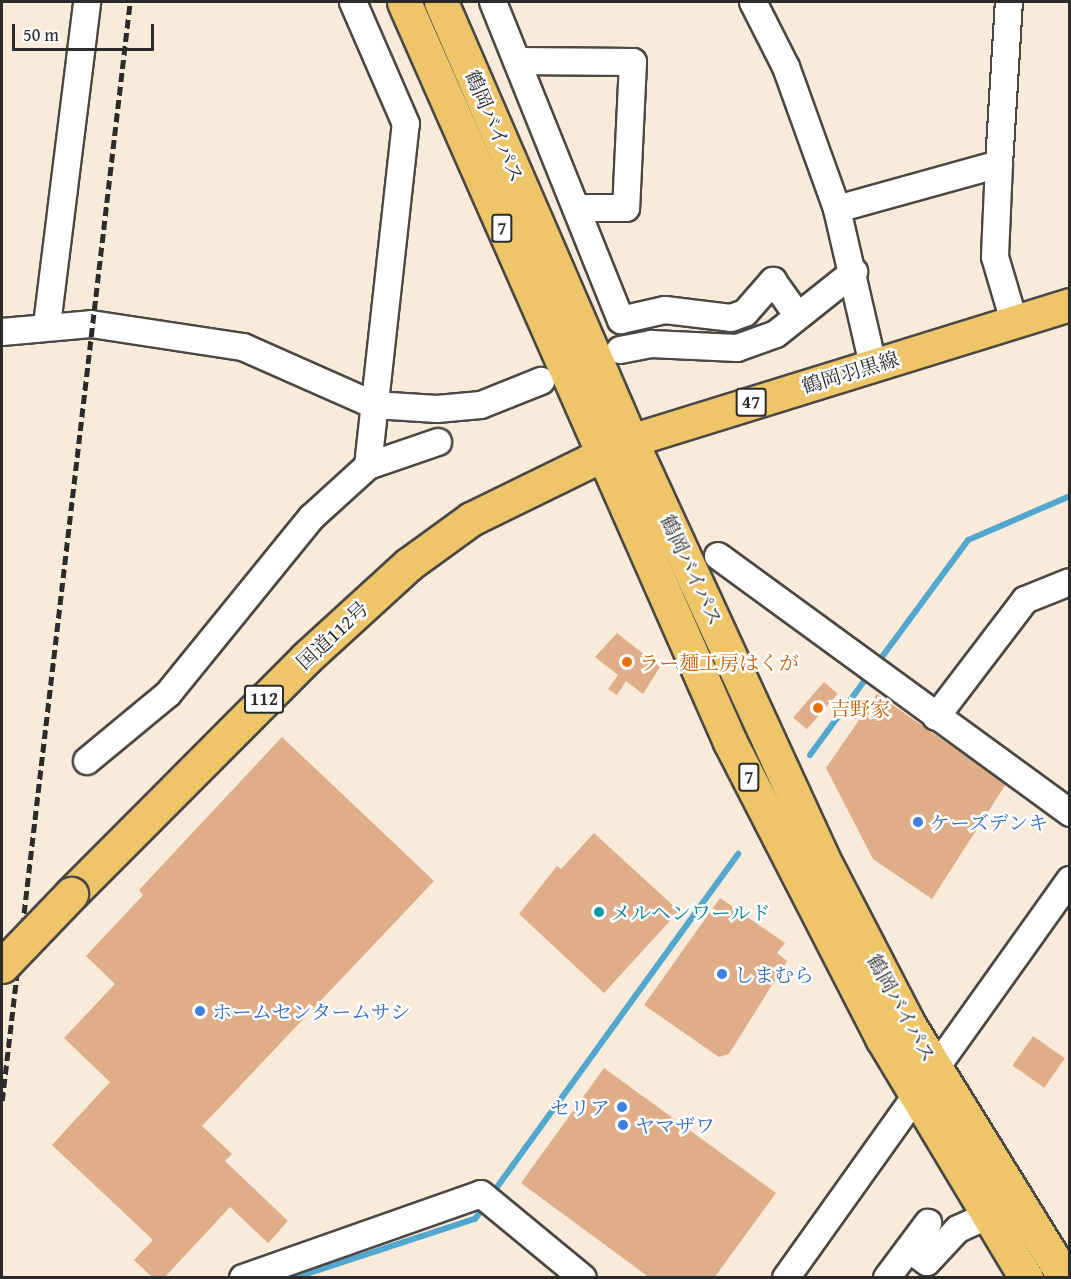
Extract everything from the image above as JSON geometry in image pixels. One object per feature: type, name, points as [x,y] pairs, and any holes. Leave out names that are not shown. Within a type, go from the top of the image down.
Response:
[{"type":"highway","name":"鶴岡バイパス","points":[[404,2],[600,454],[730,742],[914,1093],[1026,1278]]},
{"type":"highway","name":"鶴岡バイパス","points":[[441,2],[631,441],[821,855],[934,1066],[1065,1278]]},
{"type":"highway","name":"国道112号","points":[[2,966],[306,658],[409,564],[471,519],[600,454],[631,441]]},
{"type":"main road","name":"鶴岡羽黒線","points":[[631,441],[1070,305]]},
{"type":"street","points":[[47,325],[87,2]]},
{"type":"street","points":[[353,2],[406,124],[368,466]]},
{"type":"street","points":[[493,2],[621,320],[665,310],[731,318],[745,313],[773,281],[798,316]]},
{"type":"street","points":[[753,2],[786,67],[837,209],[854,272],[873,365]]},
{"type":"street","points":[[1009,2],[995,257],[1014,321]]},
{"type":"street","points":[[517,61],[633,62],[626,208],[576,208]]},
{"type":"street","points":[[837,209],[999,164]]},
{"type":"street","points":[[620,350],[651,344],[737,348],[776,334],[854,272]]},
{"type":"street","points":[[2,332],[47,325],[91,324],[243,347],[374,405],[437,410],[481,405],[541,381]]},
{"type":"street","points":[[87,760],[168,694],[312,517],[368,466],[438,442]]},
{"type":"street","points":[[718,556],[1070,813]]},
{"type":"street","points":[[936,717],[1025,600],[1070,582]]},
{"type":"street","points":[[786,1278],[914,1093],[1070,880]]},
{"type":"street","points":[[243,1278],[481,1194],[583,1278]]},
{"type":"street","points":[[909,1249],[927,1262],[958,1229],[987,1216]]},
{"type":"street","points":[[888,1278],[928,1223]]},
{"type":"building","name":"ラー麺工房はくが","points":[[617,633],[660,667],[643,694],[626,681],[617,695],[608,689],[618,675],[595,657]]},
{"type":"building","name":"吉野家","points":[[824,682],[838,694],[807,729],[793,717]]},
{"type":"building","name":"ケーズデンキ","points":[[877,694],[1006,784],[932,899],[873,859],[826,768]]},
{"type":"building","name":"ホームセンタームサシ","points":[[282,737],[434,881],[202,1126],[232,1154],[225,1161],[288,1221],[268,1243],[230,1207],[164,1278],[153,1278],[134,1260],[153,1240],[52,1145],[110,1082],[64,1038],[115,984],[86,956],[143,895],[139,890]]},
{"type":"building","name":"メルヘンワールド","points":[[594,833],[679,911],[604,993],[519,914],[557,866],[561,869]]},
{"type":"building","name":"しまむら","points":[[720,898],[785,943],[777,953],[787,961],[729,1054],[719,1057],[644,1005]]},
{"type":"building","points":[[1033,1036],[1065,1058],[1044,1088],[1012,1065]]},
{"type":"building","name":"ヤマザワ","points":[[604,1068],[776,1193],[714,1278],[650,1278],[521,1183]]},
{"type":"waterway","points":[[876,665],[968,540],[1070,496]]},
{"type":"waterway","points":[[810,755],[870,673]]},
{"type":"waterway","points":[[492,1194],[738,854]]},
{"type":"waterway","points":[[294,1278],[475,1219],[485,1205]]},
{"type":"railway","points":[[2,1101],[130,2]]},
{"type":"place","name":"ラー麺工房はくが","points":[[627,662]]},
{"type":"place","name":"吉野家","points":[[818,708]]},
{"type":"place","name":"ケーズデンキ","points":[[918,822]]},
{"type":"place","name":"メルヘンワールド","points":[[599,912]]},
{"type":"place","name":"しまむら","points":[[722,974]]},
{"type":"place","name":"ホームセンタームサシ","points":[[200,1011]]},
{"type":"place","name":"セリア","points":[[622,1107]]},
{"type":"place","name":"ヤマザワ","points":[[623,1125]]}]
